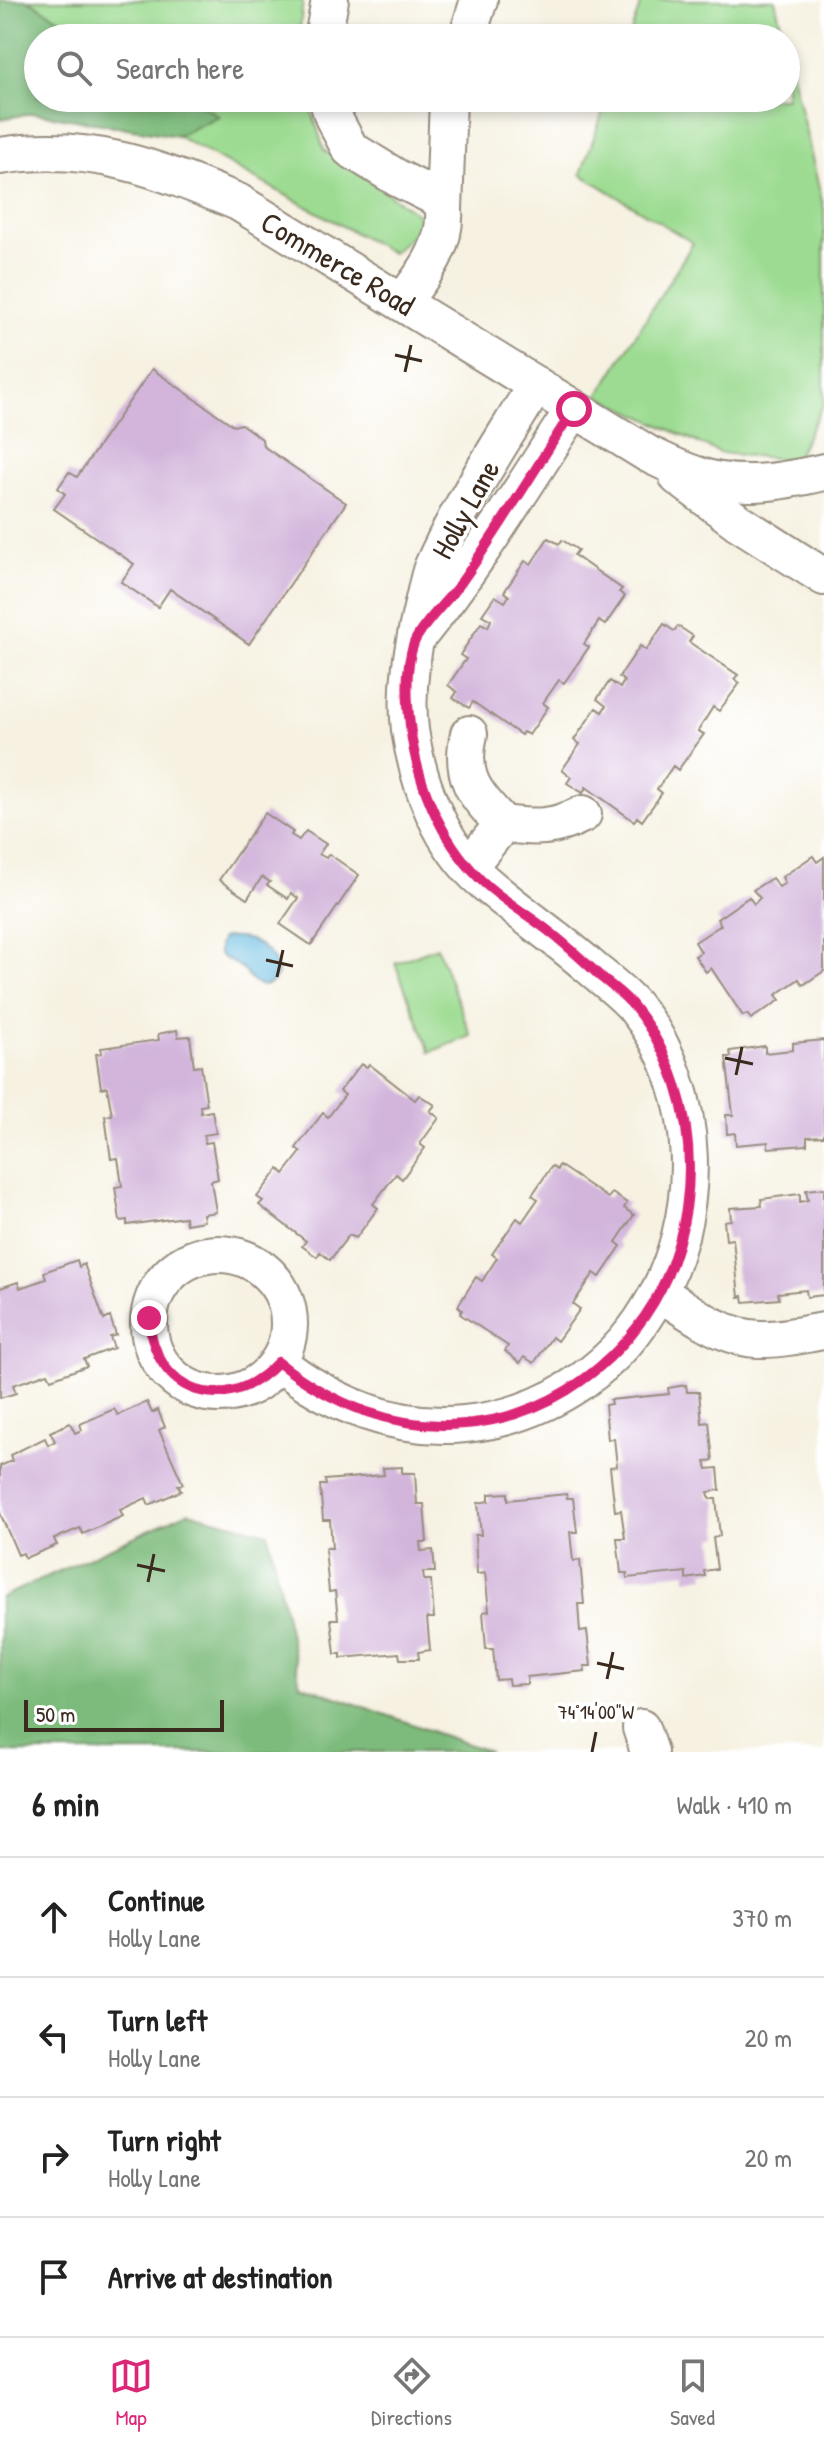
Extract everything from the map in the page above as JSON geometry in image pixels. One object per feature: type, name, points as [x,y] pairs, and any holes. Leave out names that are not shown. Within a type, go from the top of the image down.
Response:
[{"type":"street","points":[[326,24],[330,0]]},
{"type":"street","points":[[471,24],[479,0]]},
{"type":"street","points":[[331,112],[350,149],[443,201],[444,209]]},
{"type":"street","points":[[403,301],[436,257],[444,209],[447,112]]},
{"type":"street","name":"Commerce Road","points":[[0,156],[40,152],[122,159],[169,173],[238,202],[648,454],[738,522],[824,577]]},
{"type":"street","name":"Holly Lane","points":[[278,1362],[306,1385],[356,1409],[382,1417],[436,1425],[491,1420],[545,1403],[593,1374],[632,1334],[659,1292],[680,1239],[689,1182],[685,1122],[666,1060],[633,1005],[551,932],[482,881],[469,866],[437,816],[413,750],[408,700],[414,641],[431,571],[466,500],[536,385]]},
{"type":"street","name":"Holly Lane","points":[[414,641],[458,586],[574,409]]},
{"type":"street","name":"Commerce Road","points":[[648,454],[695,475],[720,481],[769,483],[824,472]]},
{"type":"street","points":[[469,734],[464,754],[467,777],[483,804],[503,824],[536,828],[564,824],[583,814]]},
{"type":"street","points":[[469,866],[503,824]]},
{"type":"street","points":[[659,1292],[703,1321],[740,1336],[762,1340],[824,1331]]},
{"type":"green space","points":[[0,0],[28,0],[68,24],[24,24],[24,112],[213,112],[219,116],[177,136],[33,113],[0,119]]},
{"type":"green space","points":[[28,0],[303,0],[300,24],[68,24]]},
{"type":"green space","points":[[642,0],[775,0],[781,24],[634,24]]},
{"type":"green space","points":[[800,107],[824,209],[824,403],[795,460],[720,453],[598,396],[693,243],[581,174],[603,112],[800,112]]},
{"type":"green space","points":[[212,112],[312,112],[324,150],[428,221],[392,253],[177,136],[218,116]]},
{"type":"green space","points":[[437,947],[471,1036],[430,1052],[395,963]]},
{"type":"green space","points":[[188,1512],[268,1533],[300,1684],[490,1752],[0,1752],[0,1598]]},
{"type":"water","points":[[226,937],[249,940],[265,950],[277,970],[273,982],[264,986],[254,982],[241,968],[219,954],[219,945]]},
{"type":"building","points":[[152,369],[234,426],[241,424],[262,439],[263,446],[346,503],[249,644],[170,589],[158,607],[121,582],[134,564],[54,509],[65,494],[58,488],[69,472],[77,477]]},
{"type":"building","points":[[548,538],[559,544],[562,540],[578,550],[574,555],[622,589],[619,592],[625,596],[605,625],[599,621],[584,644],[589,647],[564,683],[559,680],[543,703],[548,707],[529,735],[523,732],[521,735],[473,702],[469,708],[453,698],[457,692],[448,685],[466,659],[460,655],[481,623],[488,627],[491,620],[482,615],[495,596],[505,602],[509,596],[504,592],[525,561],[531,564]]},
{"type":"building","points":[[664,624],[674,631],[678,626],[693,636],[689,642],[738,675],[734,679],[740,683],[719,711],[713,707],[698,731],[704,734],[678,770],[673,766],[657,789],[662,793],[642,821],[637,817],[634,821],[586,787],[583,793],[567,783],[571,777],[562,770],[580,744],[574,740],[596,708],[602,712],[606,706],[597,699],[610,681],[620,688],[624,681],[619,677],[640,646],[646,650]]},
{"type":"building","points":[[265,813],[293,832],[291,835],[299,840],[306,831],[326,844],[319,854],[326,858],[329,854],[359,875],[311,945],[280,924],[298,898],[291,893],[288,899],[267,885],[270,882],[262,877],[247,899],[219,880]]},
{"type":"building","points":[[813,856],[817,862],[824,857],[824,971],[803,985],[799,979],[776,995],[780,1000],[751,1019],[747,1014],[743,1016],[711,968],[706,972],[695,956],[701,952],[695,942],[721,925],[717,919],[749,897],[754,904],[760,898],[753,890],[772,878],[779,887],[785,883],[782,877]]},
{"type":"building","points":[[177,1030],[178,1037],[190,1036],[194,1067],[201,1066],[207,1105],[200,1106],[201,1113],[212,1111],[216,1133],[204,1135],[205,1143],[212,1142],[218,1179],[211,1181],[216,1212],[203,1214],[204,1221],[186,1224],[185,1217],[127,1225],[127,1220],[120,1221],[115,1187],[122,1186],[118,1158],[111,1159],[105,1116],[112,1115],[107,1087],[101,1088],[96,1054],[102,1053],[101,1048],[159,1040],[158,1034]]},
{"type":"building","points":[[824,1040],[824,1136],[807,1137],[807,1145],[768,1148],[768,1142],[736,1145],[735,1133],[727,1134],[726,1115],[733,1115],[726,1057],[731,1057],[730,1051],[765,1046],[765,1053],[793,1050],[793,1043]]},
{"type":"building","points":[[361,1064],[367,1067],[369,1064],[415,1100],[419,1095],[435,1105],[430,1111],[439,1118],[420,1144],[425,1148],[402,1179],[396,1174],[373,1204],[378,1208],[356,1238],[349,1235],[330,1260],[320,1252],[317,1257],[302,1246],[306,1241],[259,1205],[263,1201],[257,1197],[279,1169],[284,1174],[301,1152],[296,1148],[323,1113],[328,1117],[345,1095],[340,1091]]},
{"type":"building","points":[[559,1165],[608,1198],[612,1193],[627,1203],[624,1208],[634,1215],[616,1242],[621,1246],[600,1277],[594,1273],[573,1304],[580,1309],[557,1341],[552,1337],[534,1363],[524,1357],[520,1363],[505,1351],[508,1346],[460,1314],[462,1310],[458,1306],[476,1277],[482,1281],[497,1258],[492,1254],[517,1218],[522,1222],[538,1199],[532,1195],[552,1166],[557,1170]]},
{"type":"building","points":[[824,1188],[824,1295],[807,1297],[806,1290],[778,1293],[779,1299],[744,1302],[743,1296],[739,1297],[733,1239],[726,1240],[724,1221],[731,1220],[730,1208],[762,1206],[761,1199],[800,1194],[800,1202],[808,1200],[806,1190]]},
{"type":"building","points":[[77,1260],[79,1267],[84,1264],[104,1320],[110,1317],[116,1335],[110,1337],[114,1348],[84,1359],[87,1366],[51,1379],[48,1373],[13,1385],[16,1393],[0,1398],[0,1288],[18,1282],[20,1288],[46,1279],[44,1272]]},
{"type":"building","points":[[686,1385],[687,1392],[699,1392],[702,1423],[709,1422],[713,1461],[705,1462],[707,1469],[718,1468],[720,1490],[708,1492],[710,1499],[716,1499],[720,1536],[713,1538],[717,1569],[704,1571],[705,1576],[686,1579],[686,1572],[627,1578],[627,1573],[621,1573],[617,1538],[625,1538],[621,1510],[615,1511],[610,1467],[617,1466],[614,1438],[608,1440],[605,1405],[611,1404],[610,1400],[669,1394],[668,1388]]},
{"type":"building","points":[[147,1402],[152,1413],[158,1410],[165,1427],[159,1430],[183,1484],[178,1485],[181,1491],[149,1505],[146,1498],[120,1510],[123,1516],[83,1534],[80,1528],[54,1539],[57,1545],[25,1558],[23,1553],[18,1555],[0,1513],[0,1466],[12,1461],[10,1455],[45,1438],[48,1445],[55,1441],[50,1432],[70,1423],[75,1433],[82,1430],[80,1424],[114,1409],[118,1415]]},
{"type":"building","points":[[402,1467],[402,1473],[415,1473],[417,1504],[424,1504],[427,1542],[420,1542],[421,1551],[433,1550],[435,1572],[423,1572],[424,1580],[431,1580],[434,1618],[427,1618],[430,1650],[418,1652],[419,1659],[400,1659],[399,1653],[341,1658],[341,1654],[335,1654],[331,1619],[338,1619],[335,1591],[329,1592],[325,1548],[332,1548],[330,1520],[323,1520],[320,1485],[326,1485],[325,1480],[384,1475],[383,1468]]},
{"type":"building","points":[[508,1493],[508,1500],[566,1494],[567,1498],[573,1498],[577,1532],[570,1532],[573,1561],[580,1560],[584,1604],[578,1604],[580,1632],[587,1631],[591,1666],[584,1666],[585,1671],[527,1677],[527,1684],[509,1685],[508,1679],[496,1680],[493,1649],[486,1649],[483,1612],[489,1611],[485,1573],[477,1574],[475,1535],[481,1535],[478,1503],[489,1501],[489,1494]]},
{"type":"route","points":[[149,1318],[150,1341],[160,1362],[176,1379],[196,1390],[219,1394],[242,1390],[262,1379],[278,1362],[306,1385],[356,1409],[409,1423],[464,1424],[518,1413],[545,1403],[593,1374],[632,1334],[659,1292],[680,1239],[689,1182],[685,1122],[678,1090],[666,1060],[633,1005],[551,932],[482,881],[457,851],[428,798],[413,750],[410,725],[408,700],[414,641],[458,586],[574,409]]}]
